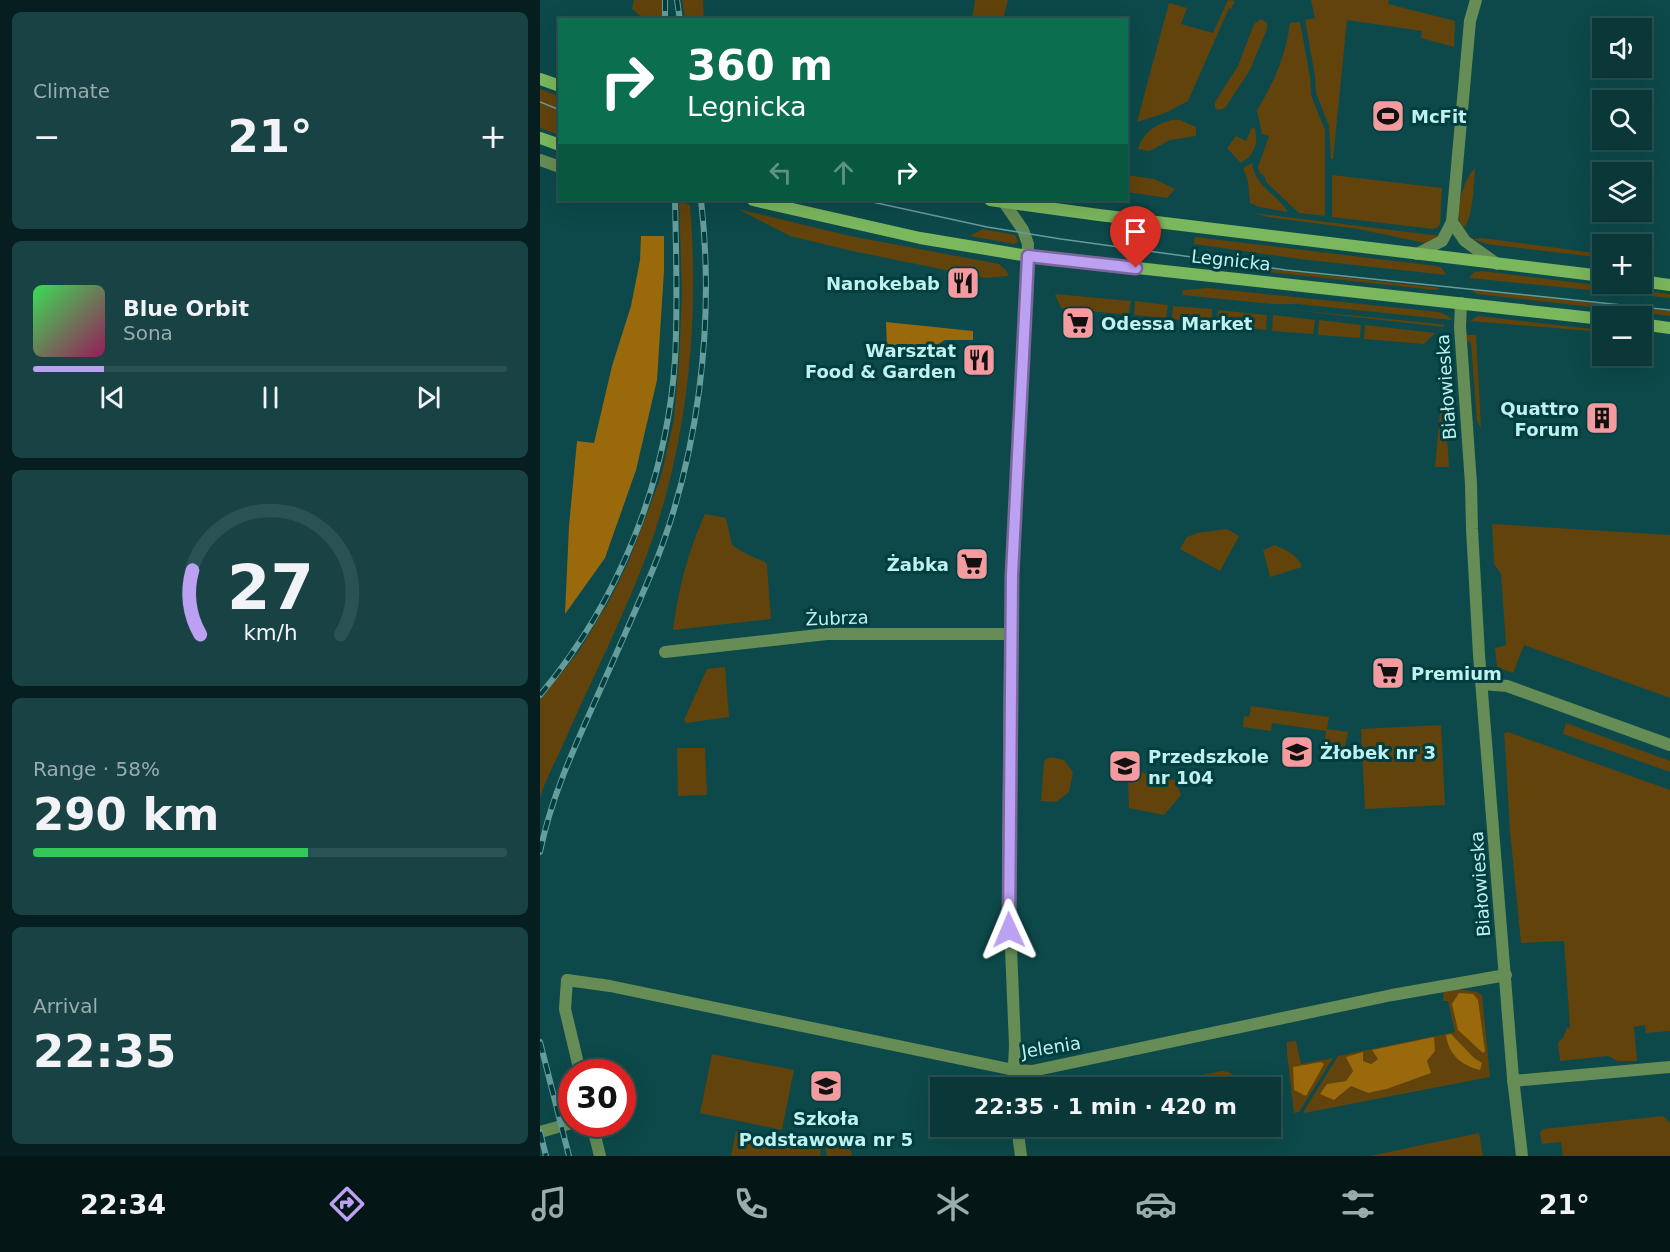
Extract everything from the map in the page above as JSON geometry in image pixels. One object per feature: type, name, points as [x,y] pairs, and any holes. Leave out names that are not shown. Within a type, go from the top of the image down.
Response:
[{"type":"main road","points":[[540,79],[558,85]]},
{"type":"main road","points":[[540,138],[558,144]]},
{"type":"main road","name":"Legnicka","points":[[757,201],[920,238],[1028,256],[1592,318]]},
{"type":"main road","name":"Legnicka","points":[[1003,201],[1099,215],[1592,275]]},
{"type":"main road","points":[[1652,283],[1670,285]]},
{"type":"main road","points":[[1652,326],[1670,328]]},
{"type":"street","points":[[1417,254],[1442,241],[1452,222],[1470,21],[1476,0]]},
{"type":"street","points":[[540,160],[558,166]]},
{"type":"street","points":[[997,201],[1023,230],[1028,244],[1011,634],[1008,876],[1014,1077]]},
{"type":"street","points":[[1452,222],[1465,241],[1497,264]]},
{"type":"street","name":"Białowieska","points":[[1461,303],[1460,334],[1482,684],[1513,1082],[1522,1156]]},
{"type":"street","name":"Żubrza","points":[[665,652],[827,634],[1011,634]]},
{"type":"street","points":[[1482,684],[1507,687],[1670,745]]},
{"type":"street","name":"Jelenia","points":[[577,1059],[565,1009],[567,980],[610,986],[1014,1070],[1032,1071],[1392,995],[1506,975]]},
{"type":"street","points":[[1513,1082],[1670,1067]]},
{"type":"street","points":[[540,1132],[558,1127]]},
{"type":"street","points":[[595,1137],[600,1156]]},
{"type":"street","points":[[1018,1137],[1021,1156]]},
{"type":"shaded area","points":[[634,0],[662,0],[662,18],[643,18],[632,9]]},
{"type":"shaded area","points":[[682,0],[703,0],[704,18],[685,18]]},
{"type":"shaded area","points":[[975,0],[1008,0],[1003,18],[972,18]]},
{"type":"shaded area","points":[[1228,0],[1235,1],[1231,9],[1229,8],[1188,101],[1165,113],[1137,122],[1169,3],[1187,8],[1181,24],[1213,33]]},
{"type":"shaded area","points":[[1311,0],[1389,0],[1388,4],[1455,21],[1454,47],[1421,38],[1422,31],[1347,20],[1333,159],[1331,159],[1329,126],[1316,93],[1305,20],[1315,18]]},
{"type":"shaded area","points":[[1261,19],[1267,23],[1267,29],[1250,70],[1225,108],[1218,110],[1215,102],[1238,66],[1254,24]]},
{"type":"shaded area","points":[[1300,22],[1311,95],[1325,130],[1325,216],[1299,213],[1266,182],[1258,167],[1269,136],[1262,134],[1257,110],[1278,68],[1286,46],[1290,23]]},
{"type":"shaded area","points":[[540,89],[558,96],[558,135],[540,128]]},
{"type":"shaded area","points":[[1172,120],[1180,120],[1196,127],[1196,136],[1170,140],[1150,151],[1138,149],[1143,138],[1151,130]]},
{"type":"shaded area","points":[[1252,127],[1255,129],[1256,144],[1250,156],[1241,163],[1227,148],[1236,136],[1246,141]]},
{"type":"shaded area","points":[[1252,163],[1257,178],[1288,212],[1259,207],[1250,203],[1248,181],[1243,168]]},
{"type":"shaded area","points":[[1475,168],[1471,209],[1464,227],[1461,226],[1459,219],[1461,195]]},
{"type":"shaded area","points":[[1128,175],[1154,179],[1175,189],[1167,198],[1128,192]]},
{"type":"shaded area","points":[[1332,175],[1442,188],[1440,224],[1433,229],[1332,217]]},
{"type":"shaded area","points":[[679,201],[690,205],[693,298],[686,390],[669,481],[657,526],[641,570],[540,798],[540,700],[579,651],[610,599],[628,563],[661,477],[674,419],[679,359],[682,294]]},
{"type":"shaded area","points":[[738,209],[850,236],[999,264],[1009,276],[985,278],[790,236]]},
{"type":"shaded area","points":[[1254,213],[1440,236],[1425,243],[1358,229],[1268,217]]},
{"type":"shaded area","points":[[983,229],[1015,235],[1018,242],[1014,244],[970,236]]},
{"type":"shaded area","points":[[641,236],[664,236],[657,380],[636,470],[605,558],[565,614],[569,526],[577,441],[594,443],[612,366],[631,306],[640,260]]},
{"type":"shaded area","points":[[1195,237],[1436,266],[1442,268],[1446,275],[1308,260],[1194,244]]},
{"type":"shaded area","points":[[1482,238],[1592,253],[1592,257],[1487,244],[1472,239]]},
{"type":"shaded area","points":[[1193,257],[1268,269],[1441,288],[1435,290],[1192,264]]},
{"type":"shaded area","points":[[1482,271],[1592,284],[1592,290],[1469,278],[1474,272]]},
{"type":"shaded area","points":[[1208,288],[1438,312],[1452,320],[1182,295],[1183,290]]},
{"type":"shaded area","points":[[1471,290],[1623,306],[1592,307],[1477,294]]},
{"type":"shaded area","points":[[1652,292],[1670,294],[1670,298],[1630,294],[1652,294]]},
{"type":"shaded area","points":[[1055,294],[1131,301],[1129,315],[1061,308]]},
{"type":"shaded area","points":[[1135,301],[1168,305],[1166,318],[1134,315]]},
{"type":"shaded area","points":[[1173,306],[1212,309],[1212,324],[1172,319]]},
{"type":"shaded area","points":[[1284,309],[1430,323],[1444,325],[1444,327]]},
{"type":"shaded area","points":[[1652,309],[1670,311],[1670,316],[1652,314]]},
{"type":"shaded area","points":[[1218,310],[1267,315],[1266,330],[1217,325]]},
{"type":"shaded area","points":[[1273,315],[1315,320],[1313,334],[1272,331]]},
{"type":"shaded area","points":[[1478,316],[1592,329],[1592,331],[1470,321]]},
{"type":"shaded area","points":[[1319,320],[1361,325],[1360,338],[1318,335]]},
{"type":"shaded area","points":[[886,322],[973,331],[973,340],[945,340],[925,352],[887,349]]},
{"type":"shaded area","points":[[1365,325],[1435,333],[1424,344],[1364,339]]},
{"type":"shaded area","points":[[1466,335],[1476,335],[1481,428],[1477,421],[1471,344]]},
{"type":"shaded area","points":[[1443,380],[1449,467],[1435,467]]},
{"type":"shaded area","points":[[705,514],[726,518],[732,545],[767,565],[771,619],[673,630],[684,571]]},
{"type":"shaded area","points":[[1492,524],[1670,535],[1670,698],[1524,645],[1513,673],[1497,667],[1495,648],[1506,645],[1501,574],[1494,564]]},
{"type":"shaded area","points":[[1227,529],[1239,536],[1220,571],[1180,549],[1187,537],[1197,533]]},
{"type":"shaded area","points":[[1275,545],[1294,556],[1302,567],[1270,577],[1263,550]]},
{"type":"shaded area","points":[[725,667],[729,717],[686,723],[684,720],[707,669]]},
{"type":"shaded area","points":[[1251,706],[1329,717],[1327,729],[1348,732],[1344,751],[1324,748],[1326,731],[1272,723],[1271,731],[1243,727],[1244,716],[1249,717]]},
{"type":"shaded area","points":[[1566,723],[1670,761],[1670,772],[1563,734]]},
{"type":"shaded area","points":[[1441,725],[1445,805],[1365,809],[1361,729]]},
{"type":"shaded area","points":[[1508,732],[1670,790],[1670,1031],[1646,1033],[1645,1025],[1634,1027],[1637,1061],[1618,1061],[1608,1056],[1560,1061],[1558,1042],[1570,1027],[1564,941],[1521,943],[1510,831],[1504,733]]},
{"type":"shaded area","points":[[677,748],[705,748],[707,795],[678,796]]},
{"type":"shaded area","points":[[1050,757],[1064,760],[1073,772],[1069,792],[1056,802],[1041,801],[1044,761]]},
{"type":"shaded area","points":[[1141,772],[1175,780],[1181,795],[1164,815],[1129,808],[1128,781]]},
{"type":"shaded area","points":[[1444,989],[1477,992],[1482,995],[1490,1077],[1304,1113],[1338,1056],[1455,1032],[1448,1001],[1443,1001]],"holes":[[[1433,1038],[1435,1051],[1427,1061],[1430,1073],[1387,1089],[1368,1093],[1351,1086],[1327,1084],[1346,1081],[1353,1071],[1347,1058],[1363,1053],[1363,1061],[1370,1064],[1378,1059],[1373,1050]]]},
{"type":"shaded area","points":[[1459,993],[1473,994],[1478,1000],[1485,1051],[1483,1053],[1458,1030],[1452,1004]]},
{"type":"shaded area","points":[[1451,1034],[1474,1058],[1482,1063],[1480,1070],[1467,1065],[1453,1054],[1446,1035]]},
{"type":"shaded area","points":[[1434,1037],[1435,1051],[1427,1061],[1431,1073],[1387,1089],[1368,1093],[1351,1086],[1334,1100],[1320,1094],[1327,1084],[1346,1081],[1353,1071],[1346,1057],[1363,1052],[1363,1061],[1371,1064],[1378,1059],[1372,1050]]},
{"type":"shaded area","points":[[1296,1041],[1301,1064],[1333,1058],[1299,1112],[1294,1113],[1287,1042]]},
{"type":"shaded area","points":[[712,1054],[794,1070],[782,1130],[700,1113]]},
{"type":"shaded area","points":[[1321,1062],[1324,1064],[1306,1096],[1294,1090],[1293,1067]]},
{"type":"shaded area","points":[[1221,1071],[1228,1072],[1234,1077],[1192,1077]]},
{"type":"shaded area","points":[[1663,1116],[1670,1123],[1670,1156],[1563,1156],[1561,1142],[1542,1144],[1540,1133],[1543,1129]]},
{"type":"shaded area","points":[[736,1131],[821,1149],[820,1156],[731,1156]]},
{"type":"shaded area","points":[[1479,1133],[1483,1156],[1370,1156]]},
{"type":"shaded area","points":[[848,1137],[852,1156],[827,1156],[824,1142]]},
{"type":"tram line","points":[[540,102],[558,109]]},
{"type":"tram line","points":[[868,201],[987,227],[1286,270],[1670,310]]},
{"type":"railway","points":[[665,0],[665,18]]},
{"type":"railway","points":[[677,0],[680,18]]},
{"type":"railway","points":[[540,695],[568,659],[615,580],[650,494],[662,450],[675,359],[677,299],[675,201]]},
{"type":"railway","points":[[540,852],[550,812],[564,774],[651,574],[668,530],[681,484],[692,437],[704,342],[706,294],[701,201]]},
{"type":"railway","points":[[540,1042],[569,1156]]},
{"type":"railway","points":[[540,1132],[546,1156]]},
{"type":"place","name":"McFit","points":[[1388,116]]},
{"type":"place","name":"Nanokebab","points":[[963,283]]},
{"type":"place","name":"Odessa Market","points":[[1078,323]]},
{"type":"place","name":"Warsztat Food & Garden","points":[[979,360]]},
{"type":"place","name":"Quattro Forum","points":[[1602,418]]},
{"type":"place","name":"Żabka","points":[[972,564]]},
{"type":"place","name":"Premium","points":[[1388,673]]},
{"type":"place","name":"Żłobek nr 3","points":[[1297,752]]},
{"type":"place","name":"Przedszkole nr 104","points":[[1125,766]]},
{"type":"place","name":"Szkoła Podstawowa nr 5","points":[[826,1086]]},
{"type":"route","points":[[1009,930],[1012,575],[1028,256],[1136,268]]}]
